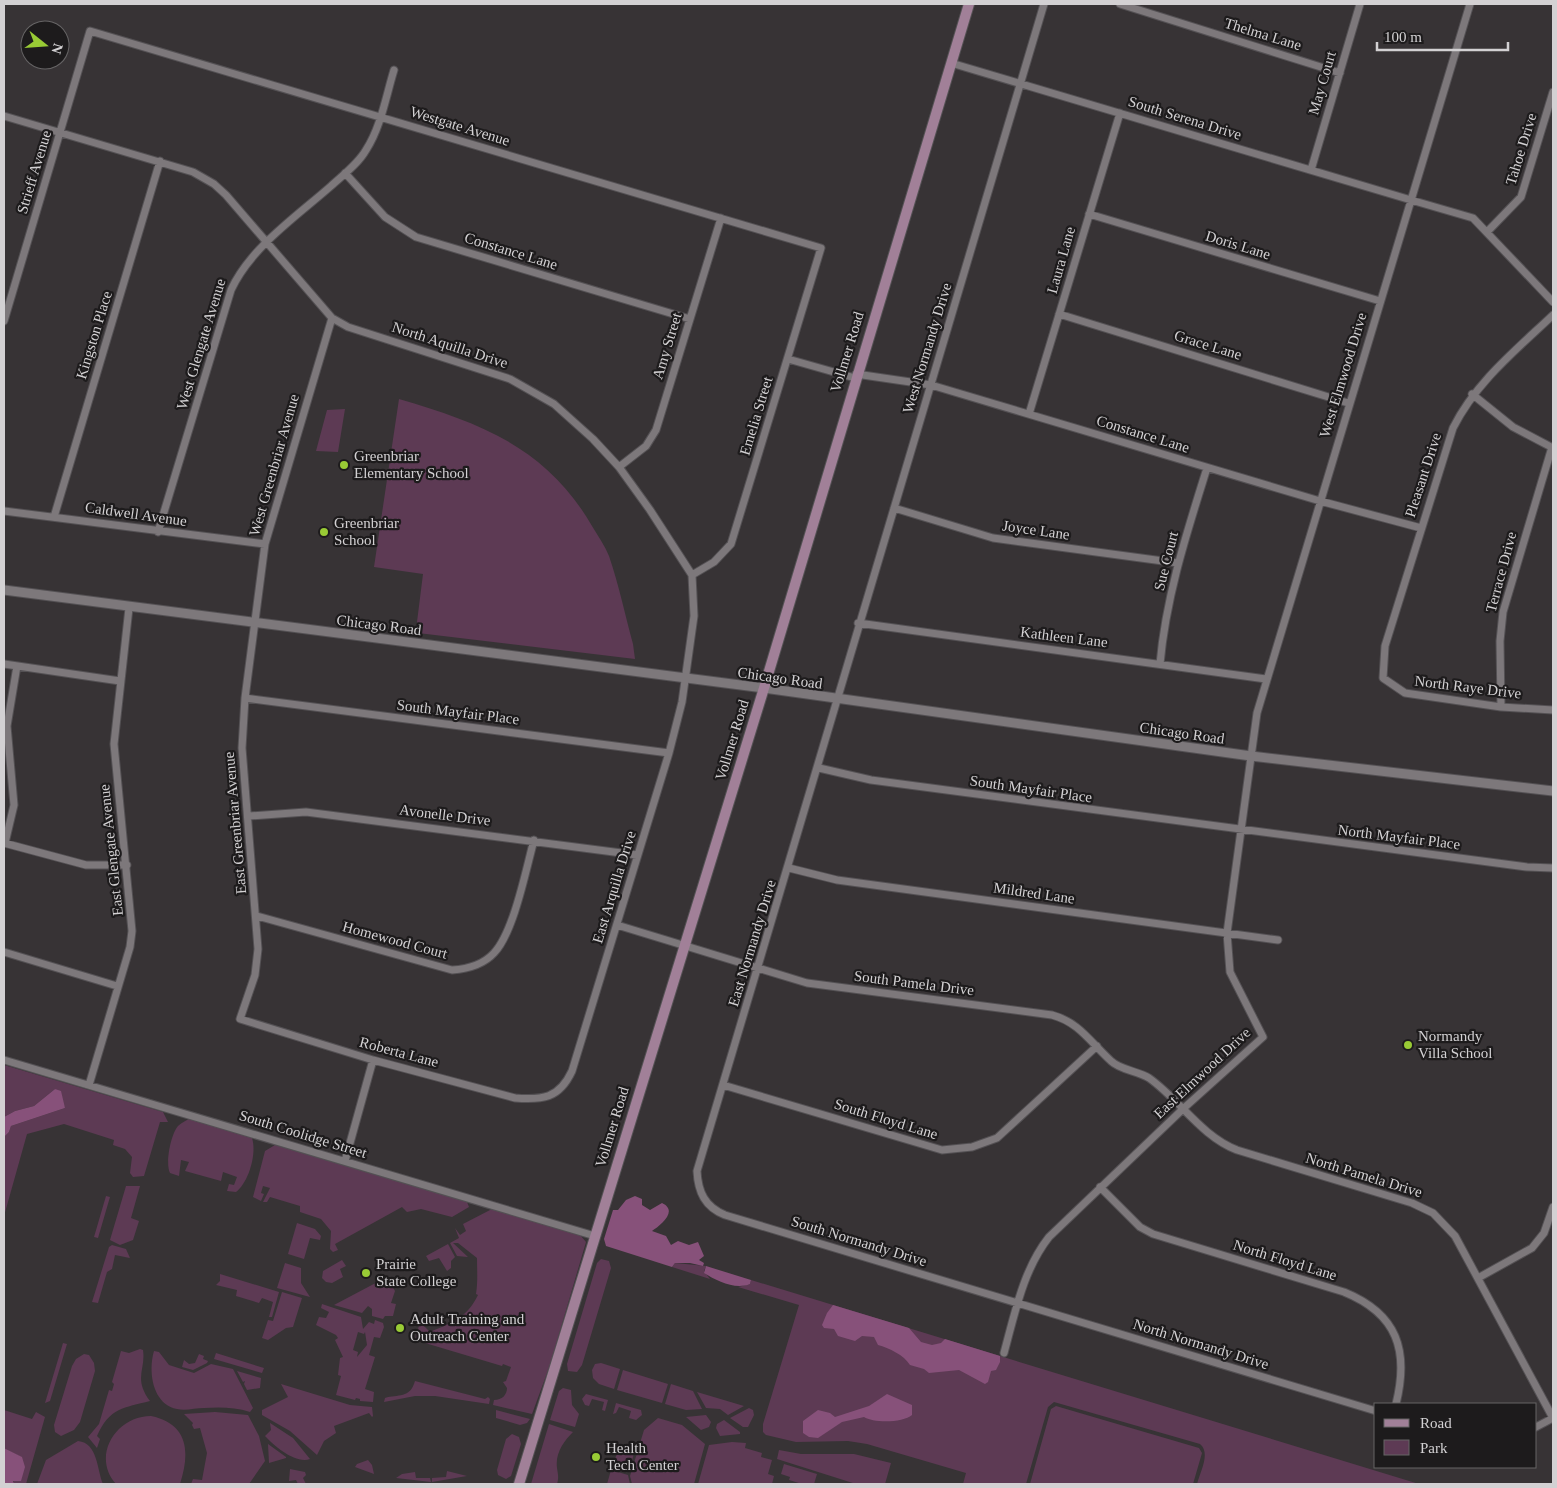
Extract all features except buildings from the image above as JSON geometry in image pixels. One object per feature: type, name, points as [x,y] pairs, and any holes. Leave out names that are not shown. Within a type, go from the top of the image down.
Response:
[{"type":"main road","name":"Vollmer Road","points":[[519,1484],[683,944],[764,688],[969,4]]},
{"type":"street","name":"West Normandy Drive","points":[[838,700],[858,623],[1044,4]]},
{"type":"street","name":"Thelma Lane","points":[[1120,4],[1340,73]]},
{"type":"street","name":"May Court","points":[[1311,170],[1360,4]]},
{"type":"street","name":"West Elmwood Drive","points":[[1251,756],[1257,712],[1266,679],[1470,4]]},
{"type":"street","name":"Westgate Avenue","points":[[90,31],[821,248]]},
{"type":"street","name":"Strieff Avenue","points":[[4,321],[90,31]]},
{"type":"street","name":"South Serena Drive","points":[[951,63],[1466,215],[1487,232],[1553,302]]},
{"type":"street","name":"West Glengate Avenue","points":[[158,532],[230,290],[238,274],[250,257],[346,173],[366,152],[374,136],[394,70]]},
{"type":"street","name":"Tahoe Drive","points":[[1487,232],[1521,197],[1553,92]]},
{"type":"street","name":"Laura Lane","points":[[1030,414],[1120,113]]},
{"type":"street","name":"North Aquilla Drive","points":[[4,116],[61,131],[193,172],[220,189],[332,318],[348,327],[510,379],[554,404],[593,439],[619,467],[650,510],[692,575],[694,603],[685,678]]},
{"type":"street","name":"Kingston Place","points":[[54,517],[160,161]]},
{"type":"street","name":"Constance Lane","points":[[346,173],[386,217],[416,237],[690,319]]},
{"type":"street","name":"Doris Lane","points":[[1089,214],[1380,301]]},
{"type":"street","name":"Amy Street","points":[[619,467],[638,452],[652,437],[721,218]]},
{"type":"street","name":"Emelia Street","points":[[692,575],[714,562],[731,544],[821,248]]},
{"type":"street","name":"Grace Lane","points":[[1059,314],[1348,403]]},
{"type":"street","name":"Pleasant Drive","points":[[1383,678],[1385,646],[1453,428],[1472,394],[1553,315]]},
{"type":"street","name":"West Greenbriar Avenue","points":[[254,622],[265,544],[332,318]]},
{"type":"street","name":"Constance Lane","points":[[788,358],[856,376],[931,385],[1320,501],[1421,528]]},
{"type":"street","points":[[1472,394],[1508,423],[1552,447]]},
{"type":"street","name":"Terrace Drive","points":[[1501,707],[1500,641],[1503,612],[1552,447]]},
{"type":"street","name":"Sue Court","points":[[1160,664],[1163,631],[1178,563],[1207,468]]},
{"type":"street","name":"Joyce Lane","points":[[894,508],[993,538],[1178,563]]},
{"type":"street","name":"Caldwell Avenue","points":[[4,511],[158,532],[265,544]]},
{"type":"street","name":"Chicago Road","points":[[4,590],[129,608],[254,622],[764,688],[838,700],[1251,756],[1553,791]]},
{"type":"street","name":"East Glengate Avenue","points":[[89,1085],[130,947],[132,932],[114,744],[129,608]]},
{"type":"street","name":"East Greenbriar Avenue","points":[[240,1019],[255,975],[258,950],[257,916],[242,748],[245,698],[254,622]]},
{"type":"street","name":"Kathleen Lane","points":[[858,623],[1266,679]]},
{"type":"street","points":[[4,664],[120,681]]},
{"type":"street","points":[[16,666],[8,726],[14,805],[4,843],[86,865],[126,865]]},
{"type":"street","name":"East Arquilla Drive","points":[[552,1095],[563,1086],[572,1071],[669,753],[685,678]]},
{"type":"street","name":"North Raye Drive","points":[[1383,678],[1405,693],[1501,707],[1553,710]]},
{"type":"street","name":"South Mayfair Place","points":[[245,698],[669,753]]},
{"type":"street","name":"East Normandy Drive","points":[[700,1194],[697,1171],[838,700]]},
{"type":"street","name":"East Elmwood Drive","points":[[1004,1353],[1026,1277],[1040,1248],[1100,1187],[1263,1037],[1230,972],[1227,933],[1251,756]]},
{"type":"street","name":"South Mayfair Place","points":[[819,768],[871,780],[1241,830]]},
{"type":"street","name":"Avonelle Drive","points":[[249,816],[306,812],[534,840],[637,855]]},
{"type":"street","name":"North Mayfair Place","points":[[1241,830],[1527,867],[1553,868]]},
{"type":"street","name":"Homewood Court","points":[[257,916],[452,970],[467,969],[494,953],[507,932],[534,840]]},
{"type":"street","name":"Mildred Lane","points":[[789,868],[837,880],[1278,940]]},
{"type":"street","name":"South Pamela Drive","points":[[617,925],[807,983],[1052,1015],[1073,1023],[1112,1063],[1147,1077],[1184,1108]]},
{"type":"street","points":[[4,952],[117,986]]},
{"type":"street","name":"Roberta Lane","points":[[240,1019],[373,1060],[514,1098],[539,1100],[552,1095]]},
{"type":"street","name":"South Floyd Lane","points":[[723,1084],[942,1150],[972,1147],[987,1143],[1008,1129],[1097,1046]]},
{"type":"street","name":"South Coolidge Street","points":[[4,1060],[595,1236]]},
{"type":"street","points":[[344,1161],[373,1060]]},
{"type":"street","name":"North Pamela Drive","points":[[1184,1108],[1206,1132],[1230,1148],[1412,1203],[1433,1213],[1455,1236],[1553,1418]]},
{"type":"street","name":"North Floyd Lane","points":[[1100,1187],[1140,1227],[1153,1234],[1344,1292],[1364,1302],[1385,1319],[1397,1342],[1403,1367],[1396,1403]]},
{"type":"street","name":"South Normandy Drive","points":[[700,1194],[714,1210],[725,1215],[1018,1303]]},
{"type":"street","points":[[1478,1278],[1532,1248],[1544,1233],[1553,1207]]},
{"type":"street","name":"North Normandy Drive","points":[[1018,1303],[1374,1410]]},
{"type":"street","points":[[1537,1426],[1553,1418]]},
{"type":"green space","points":[[399,399],[457,418],[509,442],[533,458],[574,499],[603,545],[613,567],[633,644],[635,659],[418,633],[417,622],[423,574],[374,567]]},
{"type":"green space","points":[[345,409],[338,452],[316,451],[327,410]]},
{"type":"green space","points":[[4,1065],[163,1112],[168,1122],[160,1122],[144,1176],[133,1177],[130,1173],[132,1157],[125,1149],[113,1145],[114,1140],[64,1124],[27,1134],[4,1216],[4,1137],[9,1132],[11,1126],[65,1108],[55,1089],[34,1106],[15,1111],[4,1117]]},
{"type":"green space","points":[[189,1119],[252,1138],[253,1159],[251,1167],[245,1181],[236,1192],[227,1191],[229,1184],[234,1185],[237,1177],[223,1172],[221,1181],[185,1171],[189,1162],[181,1160],[179,1176],[170,1173],[168,1156],[173,1135],[178,1126]]},
{"type":"green space","points":[[275,1145],[467,1202],[469,1207],[452,1217],[421,1209],[407,1212],[402,1207],[335,1244],[338,1250],[333,1252],[330,1249],[331,1231],[321,1219],[300,1212],[300,1206],[270,1197],[267,1202],[263,1202],[270,1188],[263,1186],[261,1193],[264,1194],[261,1201],[253,1197],[265,1151]]},
{"type":"green space","points":[[126,1186],[140,1186],[131,1218],[139,1221],[133,1240],[120,1245],[110,1240]]},
{"type":"green space","points":[[106,1196],[110,1197],[98,1238],[94,1237]]},
{"type":"green space","points":[[492,1209],[580,1235],[586,1242],[550,1365],[532,1414],[493,1405],[494,1400],[504,1397],[506,1393],[507,1388],[503,1382],[506,1381],[511,1367],[415,1340],[420,1322],[430,1332],[458,1319],[474,1303],[478,1295],[476,1294],[477,1258],[458,1243],[453,1243],[468,1257],[457,1256],[450,1243],[459,1238],[455,1228],[460,1235],[466,1231],[463,1224]]},
{"type":"green space","points":[[297,1223],[315,1229],[321,1236],[320,1240],[310,1238],[304,1259],[288,1254]]},
{"type":"green space","points":[[448,1244],[455,1257],[451,1261],[451,1268],[447,1271],[439,1258],[429,1261],[426,1256]]},
{"type":"green space","points":[[112,1245],[126,1249],[130,1258],[115,1255],[112,1269],[107,1272],[98,1303],[92,1302],[109,1247]]},
{"type":"green space","points":[[601,1259],[609,1261],[611,1268],[582,1365],[577,1372],[568,1371],[567,1364],[597,1263]]},
{"type":"green space","points":[[342,1260],[346,1266],[340,1269],[343,1277],[332,1283],[326,1282],[322,1278],[323,1271]]},
{"type":"green space","points":[[285,1263],[301,1268],[301,1283],[310,1297],[277,1288]]},
{"type":"green space","points":[[675,1263],[706,1266],[704,1271],[710,1279],[672,1267]]},
{"type":"green space","points":[[220,1274],[279,1292],[272,1317],[269,1317],[273,1302],[262,1298],[259,1303],[236,1296],[237,1290],[216,1285],[220,1281]]},
{"type":"green space","points":[[387,1277],[395,1291],[391,1303],[396,1304],[393,1316],[385,1316],[383,1319],[372,1316],[372,1309],[368,1306],[362,1313],[334,1305]]},
{"type":"green space","points":[[751,1280],[1419,1484],[1197,1484],[1205,1457],[1205,1452],[1200,1444],[1054,1402],[1048,1407],[1026,1484],[963,1484],[966,1473],[867,1444],[848,1441],[796,1442],[766,1435],[763,1432],[763,1424],[799,1305],[738,1287],[750,1284]]},
{"type":"green space","points":[[282,1292],[302,1298],[293,1327],[286,1328],[268,1340],[262,1338],[268,1320],[273,1321]]},
{"type":"green space","points":[[322,1304],[361,1317],[363,1329],[369,1322],[374,1324],[375,1320],[383,1323],[384,1327],[380,1338],[374,1337],[369,1355],[375,1357],[365,1389],[374,1392],[373,1402],[336,1395],[341,1376],[338,1375],[340,1358],[343,1357],[335,1340],[338,1338],[336,1335],[316,1325],[319,1317],[326,1318],[329,1312],[321,1308]],"holes":[[[358,1332],[364,1334],[365,1332],[367,1345],[357,1357],[358,1352],[353,1350]]]},
{"type":"green space","points":[[63,1343],[67,1344],[50,1401],[45,1403]]},
{"type":"green space","points":[[140,1349],[143,1350],[142,1386],[150,1401],[119,1410],[107,1419],[97,1436],[100,1439],[97,1448],[88,1437],[99,1424],[109,1390],[112,1391],[114,1384],[112,1382],[121,1351],[129,1353]]},
{"type":"green space","points":[[154,1351],[159,1352],[169,1365],[194,1373],[211,1364],[233,1369],[253,1408],[250,1412],[221,1408],[180,1410],[169,1406],[162,1401],[154,1386],[152,1359]]},
{"type":"green space","points":[[216,1353],[264,1368],[262,1373],[214,1359]]},
{"type":"green space","points":[[84,1354],[89,1355],[94,1363],[95,1371],[80,1422],[74,1430],[61,1436],[55,1432],[54,1425],[72,1366],[76,1359]]},
{"type":"green space","points":[[199,1354],[204,1356],[203,1359],[208,1361],[207,1363],[193,1370],[182,1367],[184,1360],[189,1364],[195,1363]]},
{"type":"green space","points":[[601,1363],[620,1369],[614,1389],[599,1384],[593,1378],[592,1370],[595,1364]]},
{"type":"green space","points":[[623,1370],[668,1384],[662,1403],[617,1390]]},
{"type":"green space","points":[[237,1371],[261,1378],[260,1388],[247,1390],[244,1384],[245,1381],[243,1382]]},
{"type":"green space","points":[[415,1381],[485,1399],[488,1397],[490,1399],[489,1404],[435,1396],[415,1396],[384,1402],[385,1398],[403,1395],[410,1391]]},
{"type":"green space","points":[[281,1384],[350,1405],[372,1407],[373,1416],[369,1413],[334,1426],[336,1433],[324,1441],[317,1455],[290,1431],[262,1415],[262,1410],[288,1397]]},
{"type":"green space","points":[[671,1384],[693,1391],[702,1409],[686,1410],[665,1404]]},
{"type":"green space","points":[[563,1388],[571,1390],[572,1405],[579,1414],[575,1427],[550,1420],[559,1391]]},
{"type":"green space","points":[[697,1392],[744,1406],[728,1415],[720,1409],[706,1408]]},
{"type":"green space","points":[[586,1394],[608,1400],[605,1411],[602,1410],[604,1402],[592,1399],[589,1406],[585,1405],[582,1399]]},
{"type":"green space","points":[[616,1403],[641,1410],[642,1415],[636,1420],[629,1418],[631,1411],[619,1407],[616,1413],[613,1414]]},
{"type":"green space","points":[[1056,1406],[1199,1448],[1202,1453],[1193,1484],[1030,1484],[1051,1409]]},
{"type":"green space","points":[[749,1408],[753,1410],[754,1415],[748,1427],[743,1427],[730,1418]]},
{"type":"green space","points":[[4,1410],[32,1419],[36,1412],[45,1417],[26,1484],[13,1483],[21,1457],[4,1448]]},
{"type":"green space","points":[[496,1410],[530,1419],[527,1423],[520,1425],[496,1418]]},
{"type":"green space","points":[[215,1412],[248,1415],[259,1436],[265,1461],[249,1484],[191,1484],[193,1479],[202,1480],[207,1453],[200,1428],[194,1429],[193,1423],[184,1414]]},
{"type":"green space","points":[[706,1415],[711,1422],[709,1427],[701,1430],[686,1417]]},
{"type":"green space","points":[[151,1416],[164,1420],[173,1426],[180,1433],[184,1441],[185,1461],[180,1484],[116,1484],[109,1473],[106,1462],[107,1450],[111,1440],[118,1430],[127,1423],[138,1418]]},
{"type":"green space","points":[[658,1418],[682,1425],[705,1444],[694,1484],[632,1484],[630,1476],[644,1430]]},
{"type":"green space","points":[[724,1420],[740,1432],[740,1434],[720,1436],[716,1428],[717,1424]]},
{"type":"green space","points":[[270,1423],[293,1438],[310,1459],[304,1460],[292,1457],[274,1445],[265,1436],[271,1430]]},
{"type":"green space","points":[[549,1424],[573,1432],[563,1443],[557,1457],[557,1484],[531,1484]]},
{"type":"green space","points":[[512,1434],[519,1437],[521,1444],[511,1476],[506,1479],[498,1475],[497,1470],[506,1439]]},
{"type":"green space","points":[[78,1441],[85,1443],[93,1452],[103,1484],[37,1484],[46,1460]]},
{"type":"green space","points":[[732,1442],[746,1443],[745,1448],[762,1453],[761,1457],[772,1460],[768,1474],[774,1476],[772,1484],[698,1484],[709,1445]]},
{"type":"green space","points":[[268,1444],[286,1457],[286,1458],[269,1463]]},
{"type":"green space","points":[[619,1445],[635,1450],[629,1471],[613,1467]]},
{"type":"green space","points":[[779,1450],[801,1454],[854,1454],[891,1463],[885,1484],[856,1484],[777,1459]]},
{"type":"green space","points":[[368,1460],[372,1465],[374,1474],[355,1467],[357,1464]]},
{"type":"green space","points":[[784,1464],[817,1474],[814,1484],[802,1484],[789,1480],[790,1477],[781,1474]]},
{"type":"green space","points":[[290,1469],[305,1472],[306,1475],[303,1478],[306,1484],[298,1484],[296,1480],[289,1481]]},
{"type":"green space","points":[[611,1470],[628,1475],[630,1484],[607,1484]]},
{"type":"green space","points":[[447,1471],[467,1476],[432,1482],[432,1478],[446,1477]]},
{"type":"green space","points":[[415,1472],[416,1478],[430,1478],[431,1482],[396,1478],[402,1474]]},
{"type":"shaded area","points":[[55,1089],[61,1091],[65,1108],[11,1126],[9,1132],[4,1137],[4,1117],[15,1111],[34,1106]]},
{"type":"shaded area","points":[[635,1196],[642,1199],[642,1205],[650,1210],[662,1203],[667,1206],[669,1210],[666,1218],[652,1231],[666,1236],[671,1245],[678,1241],[689,1245],[698,1242],[704,1256],[699,1260],[704,1263],[703,1266],[690,1263],[675,1263],[672,1267],[606,1246],[604,1239],[613,1210],[618,1210],[626,1200]]},
{"type":"shaded area","points":[[706,1266],[751,1280],[750,1284],[738,1286],[720,1282],[704,1273]]},
{"type":"shaded area","points":[[833,1305],[909,1328],[921,1342],[932,1345],[941,1343],[945,1339],[1000,1356],[1000,1362],[996,1370],[991,1371],[988,1382],[985,1384],[959,1370],[929,1373],[924,1369],[910,1365],[896,1352],[878,1345],[874,1337],[862,1336],[855,1341],[838,1336],[834,1329],[824,1328],[822,1325]]},
{"type":"shaded area","points":[[887,1394],[912,1405],[912,1415],[895,1421],[874,1420],[864,1417],[842,1422],[818,1438],[809,1437],[803,1433],[803,1421],[818,1410],[830,1413],[835,1417],[869,1406]]},
{"type":"shaded area","points":[[4,1448],[22,1457],[25,1467],[21,1481],[13,1481],[14,1484],[4,1484]]},
{"type":"place","name":"Greenbriar Elementary School","points":[[344,465]]},
{"type":"place","name":"Greenbriar School","points":[[324,532]]},
{"type":"place","name":"Normandy Villa School","points":[[1408,1045]]},
{"type":"place","name":"Prairie State College","points":[[366,1273]]},
{"type":"place","name":"Adult Training and Outreach Center","points":[[400,1328]]},
{"type":"place","name":"Health Tech Center","points":[[596,1457]]}]
